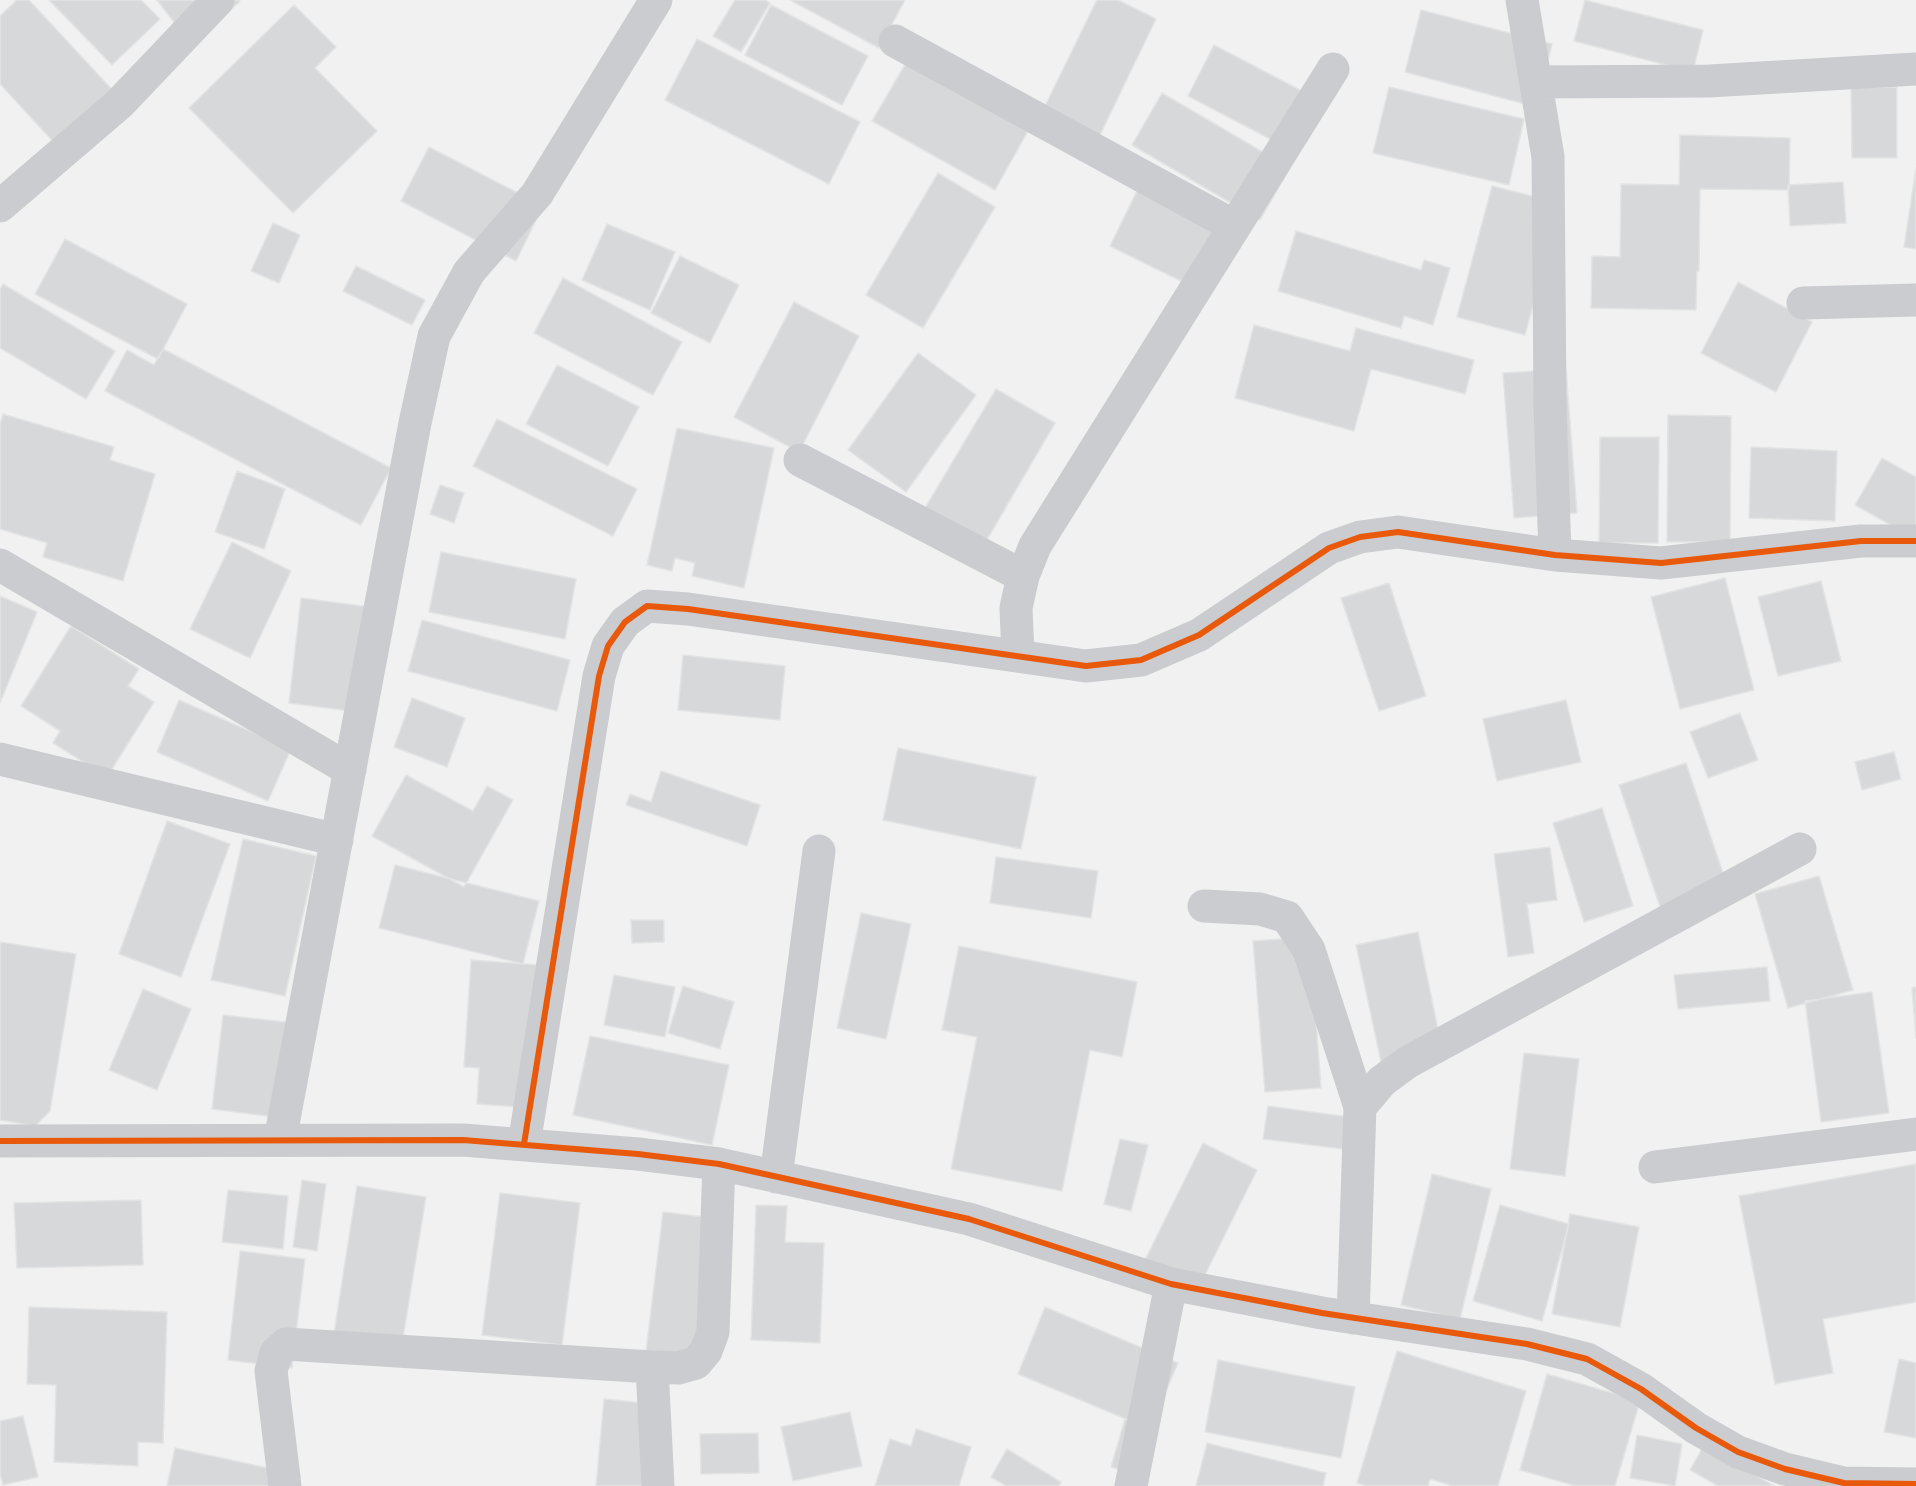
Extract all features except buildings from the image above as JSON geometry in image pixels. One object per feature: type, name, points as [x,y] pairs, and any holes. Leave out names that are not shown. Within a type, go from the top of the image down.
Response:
[{"type":"street","points":[[0,206],[119,104],[218,0]]},
{"type":"street","points":[[280,1140],[415,423],[434,336],[469,272],[537,194],[656,0]]},
{"type":"street","points":[[1522,0],[1548,157],[1550,406],[1555,555]]},
{"type":"street","points":[[895,40],[1234,226]]},
{"type":"street","points":[[1018,656],[1016,608],[1023,576],[1035,546],[1333,69]]},
{"type":"street","points":[[1536,81],[1708,81],[1916,69]]},
{"type":"street","points":[[1803,303],[1916,300]]},
{"type":"street","points":[[800,460],[1023,576]]},
{"type":"street","points":[[524,1144],[599,676],[608,646],[625,622],[647,606],[688,609],[1086,666],[1141,660],[1199,634],[1329,548],[1360,537],[1398,532],[1555,555],[1661,563],[1861,540],[1916,541]]},
{"type":"street","points":[[0,565],[350,770]]},
{"type":"street","points":[[0,759],[337,840]]},
{"type":"street","points":[[1360,1107],[1382,1081],[1408,1062],[1800,849]]},
{"type":"street","points":[[776,1177],[819,850]]},
{"type":"street","points":[[1204,906],[1260,909],[1287,917],[1309,950],[1360,1107],[1353,1318]]},
{"type":"street","points":[[1654,1167],[1916,1134]]},
{"type":"street","points":[[0,1141],[464,1140],[638,1154],[719,1164],[969,1220],[1171,1284],[1353,1318],[1527,1344],[1587,1359],[1641,1389],[1696,1428],[1738,1452],[1785,1469],[1845,1483],[1916,1484]]},
{"type":"street","points":[[285,1486],[271,1371],[276,1353],[286,1344],[652,1367],[678,1368],[696,1363],[706,1352],[713,1332],[719,1164]]},
{"type":"street","points":[[1131,1486],[1171,1284]]},
{"type":"street","points":[[652,1367],[658,1486]]},
{"type":"cycle path","points":[[524,1144],[599,676],[608,646],[625,622],[647,606],[688,609],[1086,666],[1141,660],[1199,635],[1329,548],[1360,537],[1398,532],[1555,555],[1661,563],[1861,541],[1916,541]]},
{"type":"cycle path","points":[[0,1141],[463,1140],[638,1154],[719,1164],[969,1219],[1171,1284],[1322,1313],[1527,1344],[1587,1359],[1641,1389],[1696,1428],[1738,1452],[1785,1469],[1844,1483],[1916,1484]]}]
